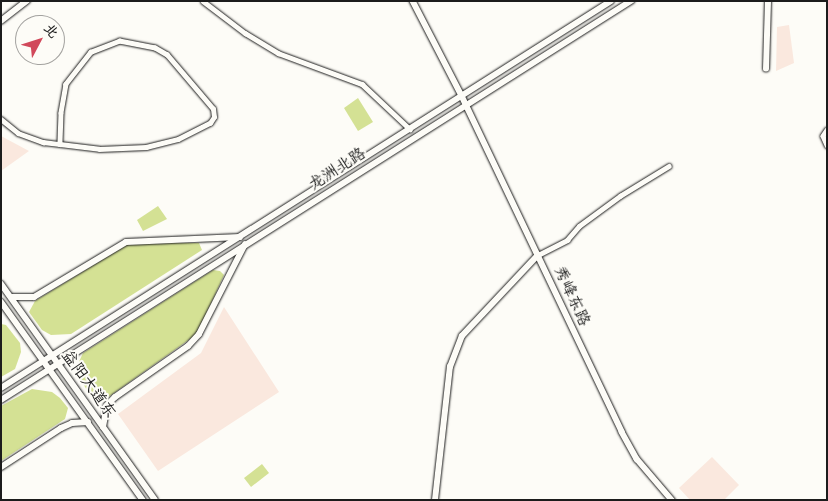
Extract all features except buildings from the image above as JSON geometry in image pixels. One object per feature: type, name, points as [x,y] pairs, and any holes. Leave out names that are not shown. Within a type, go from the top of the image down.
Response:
[{"type":"main road","points":[[1,21],[27,1]]},
{"type":"main road","name":"秀峰东路","points":[[413,1],[462,96],[622,432],[637,459],[672,500]]},
{"type":"main road","name":"龙洲北路","points":[[1,388],[611,1]]},
{"type":"main road","name":"龙洲北路","points":[[1,400],[465,104],[631,1]]},
{"type":"main road","points":[[766,69],[768,1]]},
{"type":"main road","points":[[11,297],[34,297],[126,242],[240,236]]},
{"type":"main road","points":[[103,427],[108,405],[115,397],[188,346],[199,334],[246,244]]},
{"type":"main road","points":[[435,500],[450,366],[462,336],[538,255]]},
{"type":"main road","name":"益阳大道东","points":[[1,284],[155,500]]},
{"type":"main road","points":[[1,302],[143,500]]},
{"type":"main road","points":[[1,466],[61,428],[72,423],[88,422]]},
{"type":"street","points":[[203,1],[225,20],[278,53],[362,84],[410,129]]},
{"type":"street","points":[[1,119],[18,133],[60,144],[99,149],[146,146],[197,130],[210,123],[214,117],[213,109],[167,55],[155,48],[120,41],[91,52],[66,84],[60,144]]},
{"type":"street","points":[[827,130],[823,136],[827,145]]},
{"type":"street","points":[[538,255],[567,240],[579,226],[620,196],[669,166]]},
{"type":"shaded area","points":[[789,25],[794,63],[776,71],[777,27]]},
{"type":"shaded area","points":[[1,136],[29,151],[1,171]]},
{"type":"shaded area","points":[[224,307],[279,392],[158,471],[118,414],[201,353]]},
{"type":"shaded area","points":[[712,457],[739,485],[724,500],[690,500],[679,488]]},
{"type":"green space","points":[[358,98],[373,122],[358,131],[344,108]]},
{"type":"green space","points":[[158,206],[167,219],[143,231],[137,220]]},
{"type":"green space","points":[[143,242],[199,243],[202,250],[71,334],[51,335],[42,330],[29,312],[35,301],[128,244]]},
{"type":"green space","points":[[213,270],[220,271],[224,275],[197,334],[100,403],[94,402],[78,375],[78,364],[83,353]]},
{"type":"green space","points":[[1,324],[6,325],[20,343],[21,352],[15,369],[1,377]]},
{"type":"green space","points":[[32,389],[52,392],[60,398],[68,408],[65,419],[1,461],[1,406]]},
{"type":"green space","points":[[262,464],[269,473],[251,487],[244,478]]}]
